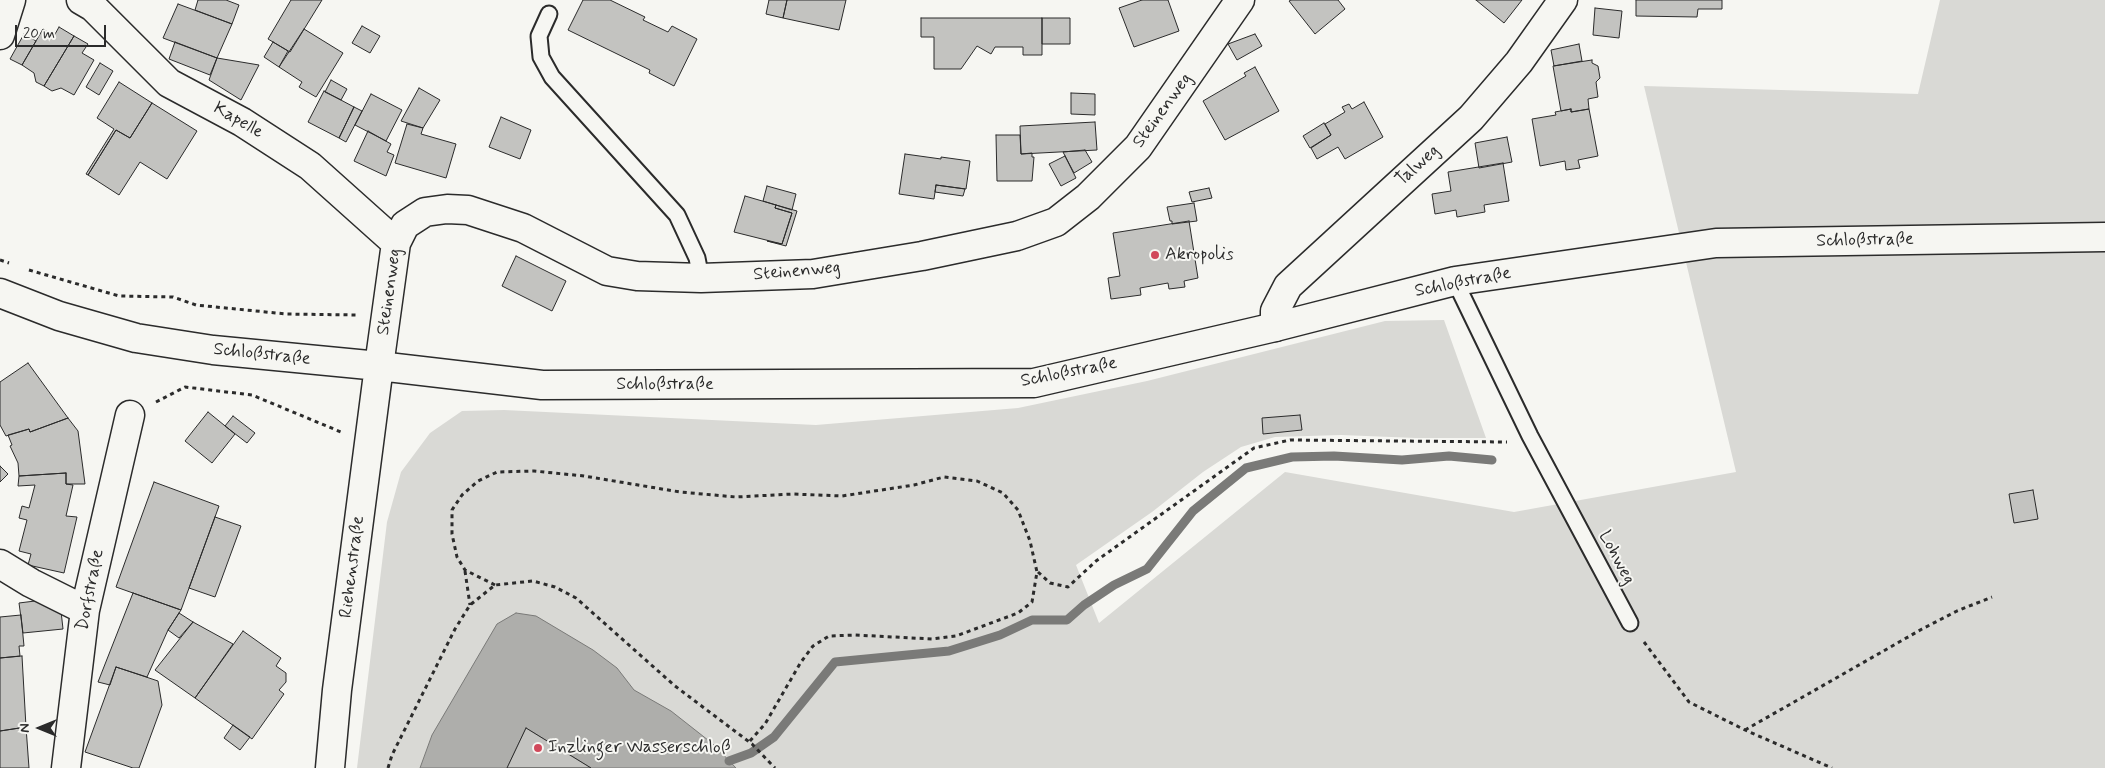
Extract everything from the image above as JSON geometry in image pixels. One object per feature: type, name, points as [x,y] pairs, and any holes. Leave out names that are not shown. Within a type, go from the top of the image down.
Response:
[{"type":"street","points":[[0,35],[11,0]]},
{"type":"street","name":"Kapelle","points":[[81,0],[93,7],[169,83],[242,122],[310,166],[396,243]]},
{"type":"street","name":"Steinenweg","points":[[379,366],[396,243],[405,225],[425,212],[447,208],[468,210],[523,228],[608,271],[637,276],[700,278],[822,272],[922,256],[1017,236],[1056,222],[1088,197],[1138,147],[1240,0]]},
{"type":"street","name":"Talweg","points":[[1275,326],[1275,311],[1288,286],[1471,118],[1519,62],[1563,0]]},
{"type":"street","name":"Schloßstraße","points":[[0,293],[59,316],[136,338],[213,350],[379,366],[542,385],[1034,383],[1454,282],[1716,243],[2105,238]]},
{"type":"street","name":"Riehenstraße","points":[[330,768],[337,690],[379,366]]},
{"type":"street","name":"Dorfstraße","points":[[66,768],[85,610],[130,415]]},
{"type":"street","points":[[0,564],[31,583],[85,610]]},
{"type":"lane","points":[[548,14],[539,36],[541,56],[552,77],[677,215],[698,258],[700,278]]},
{"type":"lane","name":"Lohweg","points":[[1454,282],[1530,436],[1630,623]]},
{"type":"path","points":[[0,260],[16,266]]},
{"type":"path","points":[[25,269],[119,296],[173,297],[196,304],[286,314],[386,315]]},
{"type":"path","points":[[186,387],[252,395],[369,444]]},
{"type":"path","points":[[1037,572],[1050,584],[1068,587],[1096,561],[1254,448],[1290,440],[1518,442],[1530,436]]},
{"type":"path","points":[[470,606],[465,570],[458,557],[452,534],[452,510],[462,495],[478,481],[497,472],[534,471],[584,476],[680,492],[736,498],[793,494],[842,496],[905,486],[944,477],[977,481],[1002,493],[1018,510],[1030,541],[1037,572],[1032,602],[1018,613],[956,636],[932,639],[855,635],[829,636],[813,646],[801,662],[765,724],[750,743]]},
{"type":"path","points":[[465,570],[495,585],[533,581],[555,587],[576,598],[675,686],[750,743],[775,768]]},
{"type":"path","points":[[388,768],[392,755],[455,629],[470,606],[495,585]]},
{"type":"path","points":[[1745,730],[1922,629],[1957,611],[1992,597]]},
{"type":"path","points":[[1630,623],[1689,702],[1745,730],[1832,768]]},
{"type":"shaded area","points":[[1940,0],[2105,0],[2105,768],[357,768],[387,522],[401,472],[430,433],[462,411],[504,410],[816,425],[1018,408],[1147,381],[1385,321],[1444,320],[1486,438],[1341,435],[1275,437],[1241,447],[1203,472],[1152,512],[1076,565],[1099,623],[1285,472],[1514,512],[1736,472],[1644,86],[1918,94]]},
{"type":"shaded area","points":[[516,613],[536,616],[593,650],[617,668],[634,690],[671,711],[713,744],[736,768],[591,768],[526,728],[507,768],[420,768],[432,735],[497,624]]},
{"type":"building","points":[[198,0],[226,0],[239,5],[232,24],[195,10]]},
{"type":"building","points":[[291,0],[322,0],[290,52],[268,39]]},
{"type":"building","points":[[583,0],[610,0],[645,17],[643,20],[668,32],[672,26],[697,39],[674,86],[649,73],[650,70],[568,30]]},
{"type":"building","points":[[769,0],[787,0],[783,18],[766,14]]},
{"type":"building","points":[[787,0],[846,0],[839,30],[783,18]]},
{"type":"building","points":[[1142,0],[1168,0],[1179,31],[1134,47],[1119,8]]},
{"type":"building","points":[[1338,0],[1345,9],[1315,34],[1289,1]]},
{"type":"building","points":[[1476,0],[1522,0],[1504,23]]},
{"type":"building","points":[[1636,0],[1722,0],[1722,9],[1698,9],[1697,17],[1636,16]]},
{"type":"building","points":[[178,4],[232,24],[217,58],[163,38]]},
{"type":"building","points":[[1595,8],[1622,11],[1619,38],[1593,35]]},
{"type":"building","points":[[921,18],[1042,18],[1042,55],[1023,55],[1023,47],[995,47],[991,54],[977,46],[961,69],[934,69],[934,37],[921,37]]},
{"type":"building","points":[[1042,18],[1070,18],[1070,44],[1042,44]]},
{"type":"building","points":[[362,26],[380,36],[370,53],[352,43]]},
{"type":"building","points":[[59,27],[74,36],[44,86],[36,82],[34,73],[22,65],[43,29],[54,36]]},
{"type":"building","points":[[304,29],[343,53],[316,97],[299,87],[302,82],[279,67]]},
{"type":"building","points":[[24,34],[36,41],[22,65],[10,59]]},
{"type":"building","points":[[1255,34],[1262,46],[1237,60],[1228,44]]},
{"type":"building","points":[[74,36],[88,44],[82,53],[94,60],[74,95],[61,88],[52,91],[44,86]]},
{"type":"building","points":[[175,42],[217,58],[210,75],[169,59]]},
{"type":"building","points":[[273,42],[288,51],[279,67],[264,57]]},
{"type":"building","points":[[1579,44],[1582,61],[1554,66],[1551,50]]},
{"type":"building","points":[[217,58],[259,65],[241,100],[209,80]]},
{"type":"building","points":[[1592,60],[1592,63],[1598,66],[1600,78],[1596,82],[1598,97],[1588,99],[1589,109],[1571,112],[1571,109],[1561,111],[1553,66]]},
{"type":"building","points":[[100,63],[113,71],[99,95],[86,87]]},
{"type":"building","points":[[1255,67],[1279,111],[1225,140],[1203,101],[1246,76],[1244,73]]},
{"type":"building","points":[[331,80],[347,89],[341,100],[325,92]]},
{"type":"building","points":[[119,82],[152,103],[130,138],[116,130],[88,175],[86,174],[114,129],[97,118]]},
{"type":"building","points":[[419,88],[440,100],[423,128],[401,121]]},
{"type":"building","points":[[324,91],[354,107],[339,138],[308,122]]},
{"type":"building","points":[[1071,93],[1095,94],[1095,115],[1071,114]]},
{"type":"building","points":[[371,94],[402,110],[386,141],[355,125]]},
{"type":"building","points":[[1364,102],[1383,137],[1345,159],[1338,147],[1317,159],[1311,148],[1331,135],[1325,124],[1345,112],[1342,107],[1349,104],[1352,109]]},
{"type":"building","points":[[152,103],[197,131],[167,179],[140,162],[119,195],[88,175],[116,130],[130,138]]},
{"type":"building","points":[[354,107],[362,111],[346,142],[339,138]]},
{"type":"building","points":[[1571,109],[1571,112],[1589,109],[1598,156],[1578,160],[1580,168],[1566,170],[1565,161],[1540,166],[1532,119],[1556,115],[1555,112]]},
{"type":"building","points":[[501,117],[531,130],[520,159],[489,147]]},
{"type":"building","points":[[1095,122],[1097,150],[1021,154],[1020,126]]},
{"type":"building","points":[[1324,123],[1331,135],[1310,148],[1303,136]]},
{"type":"building","points":[[407,124],[423,128],[421,134],[456,144],[446,178],[395,163]]},
{"type":"building","points":[[368,131],[391,144],[387,152],[394,155],[386,176],[354,161]]},
{"type":"building","points":[[996,135],[1020,135],[1021,154],[1032,153],[1032,157],[1034,157],[1032,181],[997,181]]},
{"type":"building","points":[[1507,137],[1512,162],[1479,168],[1475,143]]},
{"type":"building","points":[[1085,150],[1092,162],[1074,173],[1063,152]]},
{"type":"building","points":[[905,154],[970,161],[966,189],[936,185],[934,199],[899,194]]},
{"type":"building","points":[[1065,156],[1076,178],[1061,186],[1049,164]]},
{"type":"building","points":[[1503,163],[1509,201],[1484,205],[1485,212],[1457,217],[1456,210],[1435,214],[1432,194],[1451,191],[1448,172]]},
{"type":"building","points":[[936,185],[965,189],[963,196],[935,192]]},
{"type":"building","points":[[767,186],[796,194],[792,210],[763,201]]},
{"type":"building","points":[[1209,188],[1212,198],[1192,202],[1189,192]]},
{"type":"building","points":[[745,196],[776,205],[775,208],[792,213],[782,244],[734,232]]},
{"type":"building","points":[[1194,203],[1197,221],[1172,224],[1167,207]]},
{"type":"building","points":[[776,205],[797,211],[786,246],[767,241],[782,244],[792,213],[775,208]]},
{"type":"building","name":"Akropolis","points":[[1189,221],[1198,278],[1184,281],[1185,287],[1169,289],[1168,283],[1140,288],[1141,295],[1111,299],[1108,278],[1120,276],[1113,233]]},
{"type":"building","points":[[516,256],[566,281],[552,311],[502,286]]},
{"type":"building","points":[[28,363],[68,418],[30,432],[29,429],[6,436],[0,425],[0,382]]},
{"type":"building","points":[[208,412],[235,434],[212,463],[185,441]]},
{"type":"building","points":[[1300,415],[1302,430],[1263,434],[1262,418]]},
{"type":"building","points":[[233,416],[255,433],[247,443],[225,426]]},
{"type":"building","points":[[68,418],[78,431],[85,484],[66,484],[66,473],[19,476],[18,463],[10,446],[12,445],[8,435],[29,429],[30,432]]},
{"type":"building","points":[[0,466],[8,474],[0,482]]},
{"type":"building","points":[[66,473],[66,484],[73,485],[66,516],[77,517],[64,573],[28,565],[31,554],[19,551],[27,520],[19,518],[22,506],[29,508],[35,485],[18,486],[19,476]]},
{"type":"building","points":[[154,482],[219,506],[181,610],[116,587]]},
{"type":"building","points":[[2033,490],[2038,519],[2014,523],[2009,494]]},
{"type":"building","points":[[215,517],[241,526],[215,597],[189,588]]},
{"type":"building","points":[[133,593],[181,610],[168,630],[147,677],[116,667],[110,685],[98,682]]},
{"type":"building","points":[[43,600],[61,611],[63,629],[23,633],[19,603]]},
{"type":"building","points":[[179,613],[193,622],[179,638],[168,630]]},
{"type":"building","points":[[21,615],[24,646],[19,646],[20,656],[0,658],[0,617]]},
{"type":"building","points":[[193,622],[233,644],[195,698],[155,670]]},
{"type":"building","points":[[243,631],[281,658],[276,666],[286,673],[286,682],[279,690],[284,694],[252,739],[195,698]]},
{"type":"building","points":[[22,656],[26,727],[0,731],[0,658]]},
{"type":"building","points":[[116,667],[158,681],[162,705],[139,768],[133,768],[85,752]]},
{"type":"building","points":[[233,725],[250,737],[240,750],[224,738]]},
{"type":"building","points":[[26,727],[29,768],[0,768],[0,731]]},
{"type":"building","name":"Inzlinger Wasserschloß","points":[[526,728],[591,768],[507,768]]},
{"type":"waterway","points":[[729,761],[751,753],[774,737],[835,662],[949,651],[1000,635],[1032,620],[1067,620],[1084,605],[1114,585],[1147,569],[1193,511],[1246,468],[1292,457],[1334,456],[1402,460],[1449,456],[1492,460]]},
{"type":"place","name":"Akropolis","points":[[1155,255]]},
{"type":"place","name":"Inzlinger Wasserschloß","points":[[538,748]]}]
